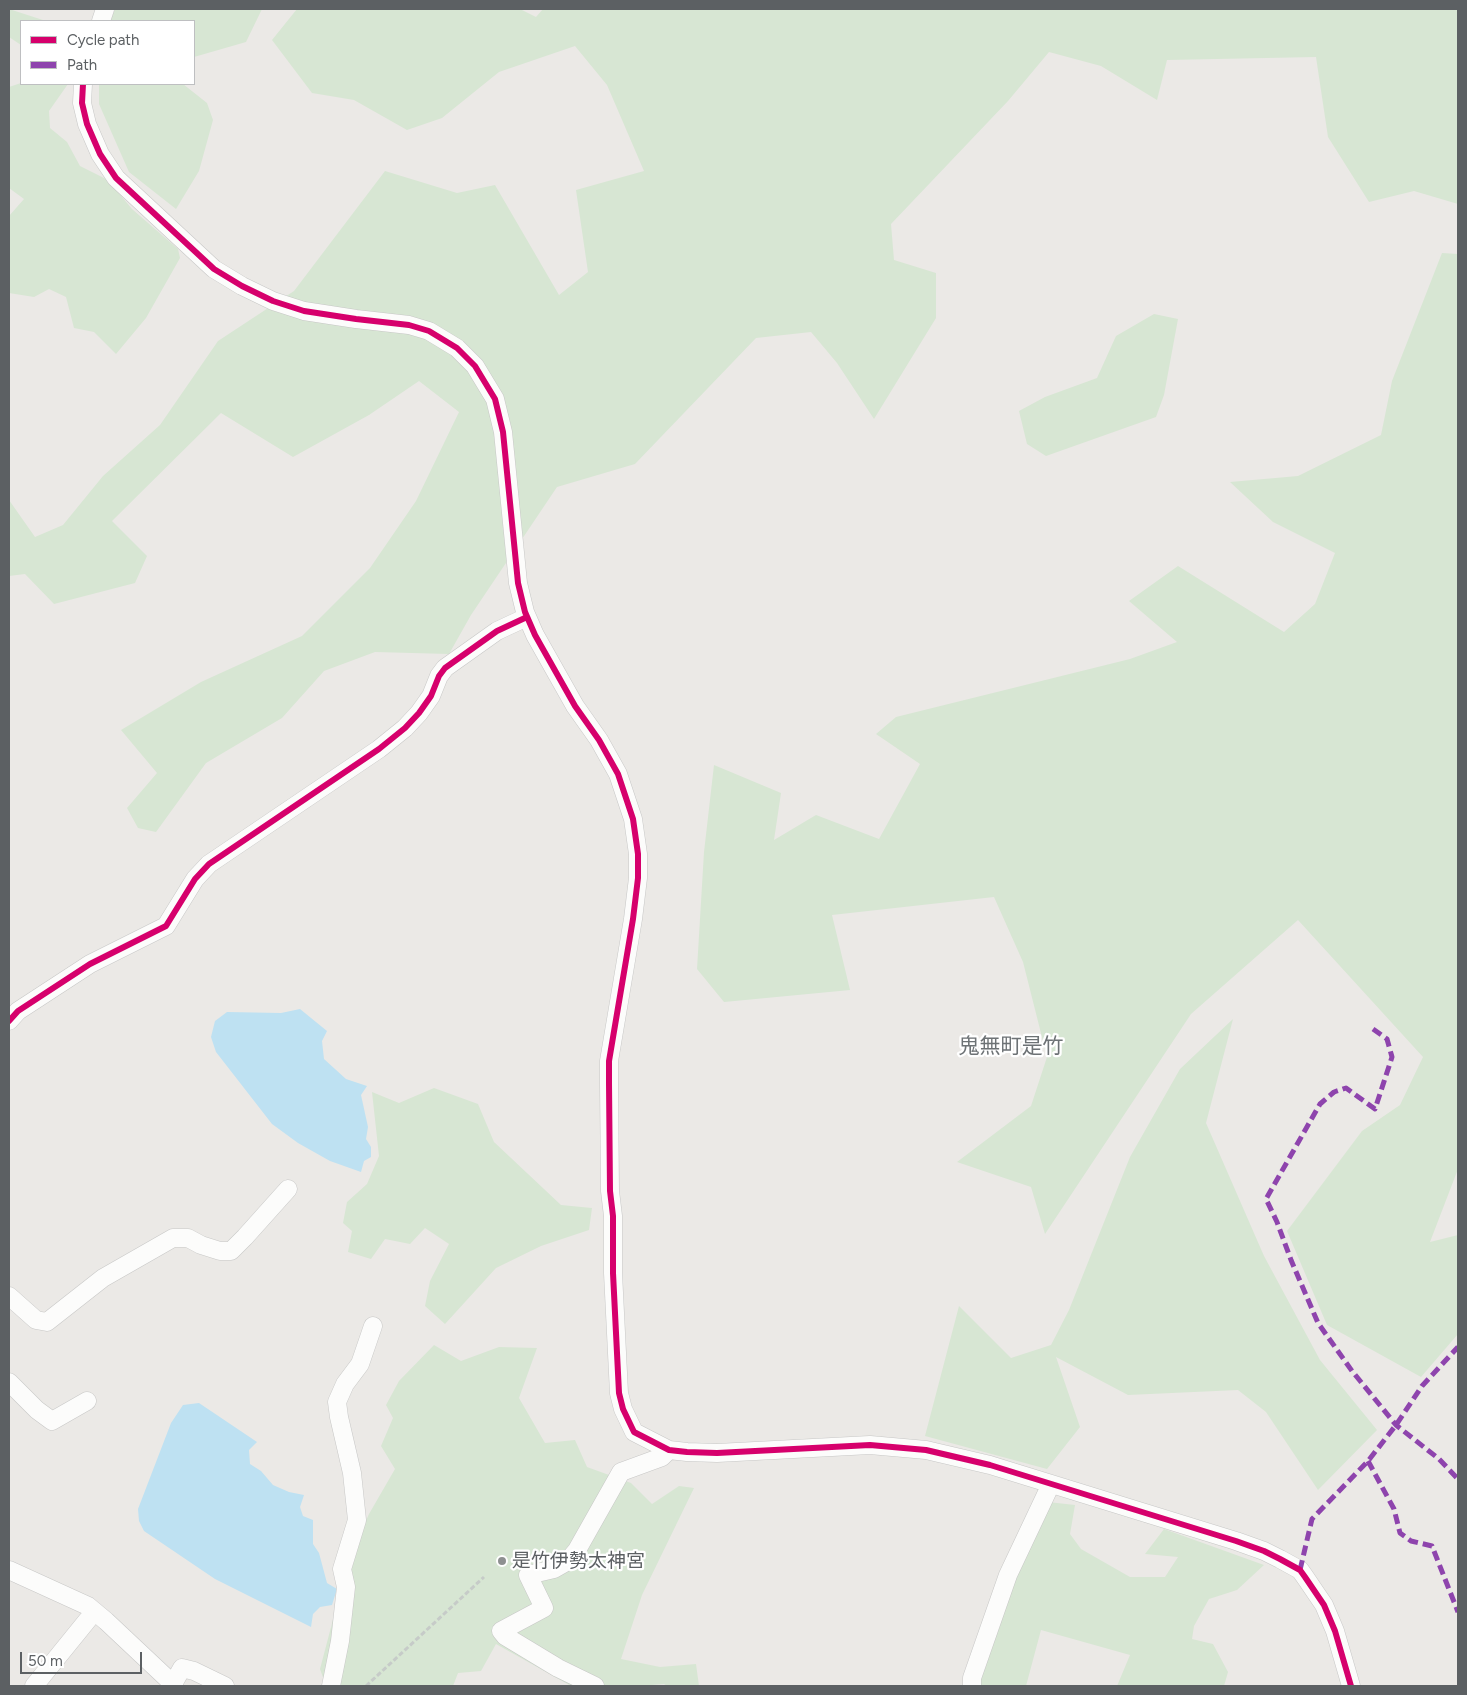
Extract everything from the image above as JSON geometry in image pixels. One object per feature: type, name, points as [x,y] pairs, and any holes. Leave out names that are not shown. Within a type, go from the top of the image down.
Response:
[{"type":"street","points":[[84,85],[82,103],[87,124],[100,154],[116,178],[214,268],[242,286],[273,301],[304,311],[408,325],[429,331],[457,348],[475,366],[495,399],[503,432],[518,583],[527,617],[535,635],[576,706],[599,740],[618,774],[633,819],[638,854],[638,878],[633,919],[609,1061],[610,1191],[613,1216],[616,1353],[619,1394],[634,1432],[669,1450],[687,1452],[717,1453],[870,1445],[926,1450],[990,1465],[1236,1541],[1264,1551],[1300,1570],[1324,1605],[1335,1631],[1351,1686]]},
{"type":"street","points":[[9,1021],[18,1011],[90,964],[166,926],[195,879],[209,864],[379,749],[405,728],[419,713],[431,696],[438,676],[445,668],[496,631],[527,617]]},
{"type":"street","points":[[9,1296],[36,1320],[47,1322],[103,1278],[173,1238],[188,1238],[220,1252],[231,1250],[245,1238],[288,1190]]},
{"type":"street","points":[[331,1686],[340,1641],[346,1587],[342,1569],[357,1520],[352,1472],[337,1402],[345,1384],[360,1364],[372,1326]]},
{"type":"street","points":[[9,1382],[37,1410],[52,1421],[87,1400]]},
{"type":"street","points":[[595,1686],[558,1668],[505,1636],[501,1631],[544,1608],[528,1575],[554,1569],[568,1562],[577,1550],[621,1472],[662,1457],[669,1450]]},
{"type":"street","points":[[972,1686],[972,1678],[1008,1574],[1051,1484]]},
{"type":"street","points":[[9,1570],[88,1606],[173,1684],[182,1668],[194,1671],[225,1686]]},
{"type":"street","points":[[34,1686],[94,1612]]},
{"type":"path","points":[[366,1686],[484,1577]]},
{"type":"green space","points":[[9,9],[43,20],[20,20],[20,44],[9,37]]},
{"type":"green space","points":[[115,9],[262,9],[246,42],[195,57],[195,20],[110,20]]},
{"type":"green space","points":[[297,9],[520,9],[536,17],[543,9],[1458,9],[1458,204],[1414,191],[1369,202],[1328,137],[1316,57],[1167,60],[1157,100],[1101,66],[1049,52],[1008,101],[891,224],[894,260],[936,273],[936,318],[874,419],[837,363],[811,332],[756,338],[635,464],[557,487],[471,615],[449,654],[375,652],[324,671],[282,718],[206,763],[156,832],[138,828],[127,808],[157,773],[121,730],[201,682],[302,636],[370,568],[416,501],[459,412],[419,381],[369,415],[293,457],[221,413],[112,521],[147,556],[135,583],[54,604],[25,574],[9,576],[9,500],[35,537],[63,525],[103,476],[160,425],[218,341],[294,291],[385,171],[457,193],[495,185],[559,295],[588,272],[576,190],[644,171],[607,85],[575,46],[499,72],[442,118],[407,130],[354,100],[312,93],[272,40]]},
{"type":"green space","points":[[20,83],[20,85],[67,85],[49,111],[50,128],[67,142],[80,166],[108,180],[132,209],[178,249],[180,258],[146,318],[116,354],[94,332],[74,328],[66,297],[49,289],[34,297],[9,293],[9,216],[24,199],[9,188],[9,87]]},
{"type":"green space","points":[[99,85],[184,85],[207,103],[213,120],[199,171],[176,209],[129,172],[99,104]]},
{"type":"green space","points":[[1442,253],[1458,254],[1458,1169],[1430,1242],[1458,1235],[1458,1334],[1421,1377],[1327,1325],[1287,1231],[1362,1131],[1400,1105],[1423,1057],[1298,920],[1191,1014],[1045,1234],[1031,1187],[957,1162],[1031,1106],[1047,1057],[1023,962],[994,897],[832,915],[850,990],[724,1002],[697,969],[704,852],[714,765],[781,793],[774,840],[816,815],[879,839],[920,764],[876,734],[896,717],[1130,659],[1177,642],[1129,601],[1178,566],[1284,632],[1315,604],[1335,553],[1273,522],[1230,482],[1298,476],[1381,435],[1392,381]]},
{"type":"green space","points":[[1154,314],[1178,319],[1164,395],[1156,417],[1046,456],[1027,444],[1019,411],[1045,397],[1097,378],[1116,336]]},
{"type":"green space","points":[[1233,1019],[1206,1123],[1264,1256],[1320,1360],[1377,1430],[1318,1490],[1266,1412],[1238,1390],[1128,1395],[1056,1357],[1080,1427],[1047,1469],[925,1436],[959,1306],[1011,1358],[1051,1345],[1069,1310],[1130,1157],[1180,1069]]},
{"type":"green space","points":[[434,1088],[478,1104],[494,1142],[561,1205],[592,1208],[589,1230],[541,1246],[496,1268],[445,1324],[425,1306],[430,1281],[449,1244],[425,1228],[410,1244],[385,1239],[371,1259],[348,1252],[352,1231],[343,1223],[347,1202],[367,1184],[379,1156],[372,1092],[399,1103]]},
{"type":"green space","points":[[434,1345],[461,1361],[499,1347],[537,1348],[519,1398],[545,1443],[575,1440],[587,1467],[631,1483],[652,1504],[679,1486],[694,1488],[642,1595],[621,1659],[660,1667],[696,1664],[699,1686],[667,1686],[664,1684],[571,1686],[496,1644],[481,1671],[458,1673],[453,1686],[326,1686],[320,1669],[350,1555],[369,1514],[395,1469],[381,1446],[393,1418],[386,1405],[399,1381]]},
{"type":"green space","points":[[1048,1502],[1075,1505],[1070,1534],[1081,1549],[1130,1577],[1165,1577],[1178,1557],[1145,1554],[1164,1529],[1264,1565],[1237,1590],[1209,1599],[1194,1626],[1192,1639],[1213,1644],[1228,1672],[1224,1686],[1117,1686],[1130,1655],[1041,1630],[1026,1686],[977,1686],[1012,1576]]},
{"type":"water","points":[[300,1009],[327,1031],[322,1041],[324,1059],[346,1079],[367,1086],[361,1095],[368,1127],[366,1139],[371,1147],[371,1157],[364,1161],[361,1172],[330,1161],[298,1143],[272,1124],[216,1052],[211,1037],[215,1021],[227,1012],[281,1013]]},
{"type":"water","points":[[199,1403],[257,1442],[249,1450],[250,1464],[261,1471],[273,1485],[289,1492],[304,1495],[300,1507],[303,1516],[313,1520],[313,1544],[319,1553],[327,1583],[337,1589],[332,1605],[320,1607],[313,1614],[311,1627],[215,1579],[144,1531],[139,1521],[138,1509],[171,1423],[183,1405]]},
{"type":"marked path","points":[[1373,1029],[1387,1039],[1392,1057],[1375,1109],[1346,1088],[1334,1092],[1320,1104],[1266,1199],[1318,1323],[1352,1371],[1396,1425],[1439,1459],[1458,1479]]},
{"type":"marked path","points":[[1300,1570],[1312,1519],[1368,1461],[1396,1425],[1422,1386],[1458,1347]]},
{"type":"marked path","points":[[1368,1461],[1394,1509],[1400,1533],[1411,1541],[1432,1546],[1458,1612]]},
{"type":"cycle path","points":[[83,85],[82,103],[87,124],[100,154],[116,178],[214,269],[242,286],[273,301],[304,311],[409,325],[429,331],[457,348],[475,366],[495,399],[503,432],[518,583],[525,612],[535,635],[575,706],[599,740],[618,774],[633,819],[638,854],[638,878],[633,919],[609,1061],[610,1191],[613,1216],[613,1273],[619,1393],[623,1409],[634,1432],[669,1450],[687,1452],[717,1453],[870,1445],[926,1450],[990,1465],[1236,1541],[1264,1551],[1300,1570],[1324,1605],[1335,1631],[1351,1686]]},
{"type":"cycle path","points":[[9,1021],[18,1011],[90,964],[166,926],[195,879],[209,864],[379,749],[405,728],[419,713],[431,696],[439,676],[445,668],[497,631],[527,617]]},
{"type":"place","name":"是竹伊勢太神宮","points":[[502,1561]]},
{"type":"district","name":"鬼無町是竹","points":[[1011,1047]]}]
